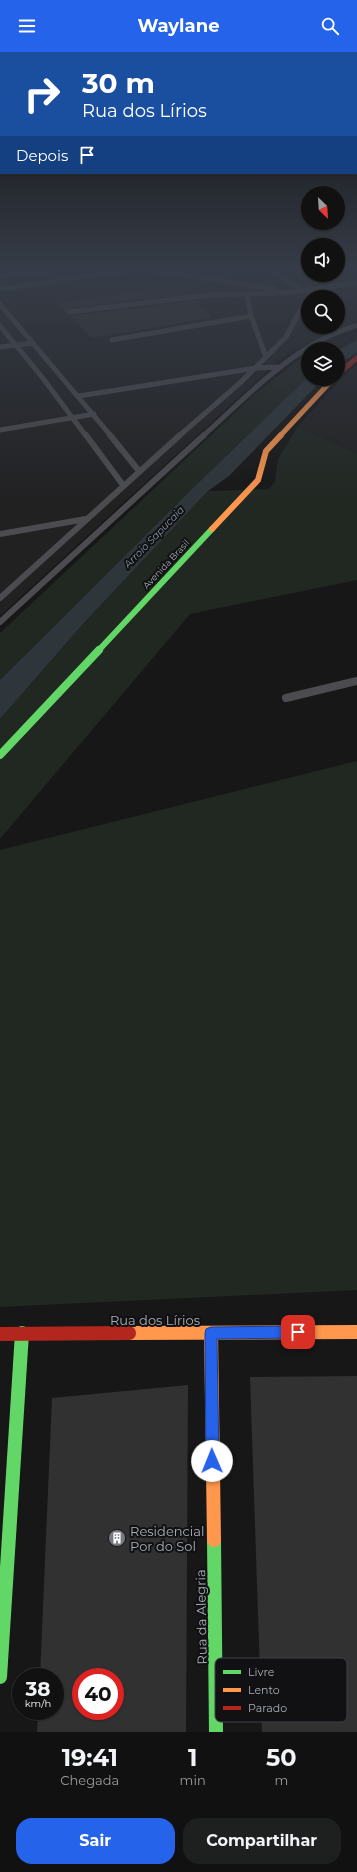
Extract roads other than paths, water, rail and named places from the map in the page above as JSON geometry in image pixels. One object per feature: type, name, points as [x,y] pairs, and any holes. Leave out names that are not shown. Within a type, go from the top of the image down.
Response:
[{"type":"main road","points":[[345,368],[357,358]]},
{"type":"main road","name":"Avenida Brasil","points":[[0,755],[258,480],[263,472],[264,456],[266,451],[326,386]]},
{"type":"main road","name":"Rua dos Lírios","points":[[0,1334],[357,1332]]},
{"type":"main road","points":[[0,1677],[22,1333]]},
{"type":"main road","name":"Rua da Alegria","points":[[211,1333],[215,1658]]},
{"type":"main road","name":"Rua da Alegria","points":[[216,1722],[216,1732]]},
{"type":"lane","points":[[16,347],[42,377],[71,418],[123,485]]},
{"type":"lane","points":[[36,347],[79,396],[139,471]]},
{"type":"lane","points":[[262,347],[266,357]]},
{"type":"lane","points":[[0,598],[123,485],[256,368],[276,347]]},
{"type":"lane","points":[[0,622],[262,382],[296,355],[309,347]]},
{"type":"lane","points":[[79,396],[256,368],[281,367]]},
{"type":"lane","points":[[0,430],[94,414]]},
{"type":"lane","points":[[0,534],[86,519]]},
{"type":"lane","points":[[286,698],[357,681]]},
{"type":"water","points":[[345,347],[357,347],[357,353],[345,360]]},
{"type":"water","name":"Arroio Sapucaia","points":[[301,384],[301,386],[316,386],[229,476],[208,491],[83,624],[0,719],[0,680],[196,485]]},
{"type":"place","name":"Residencial Por do Sol","points":[[117,1538]]}]
